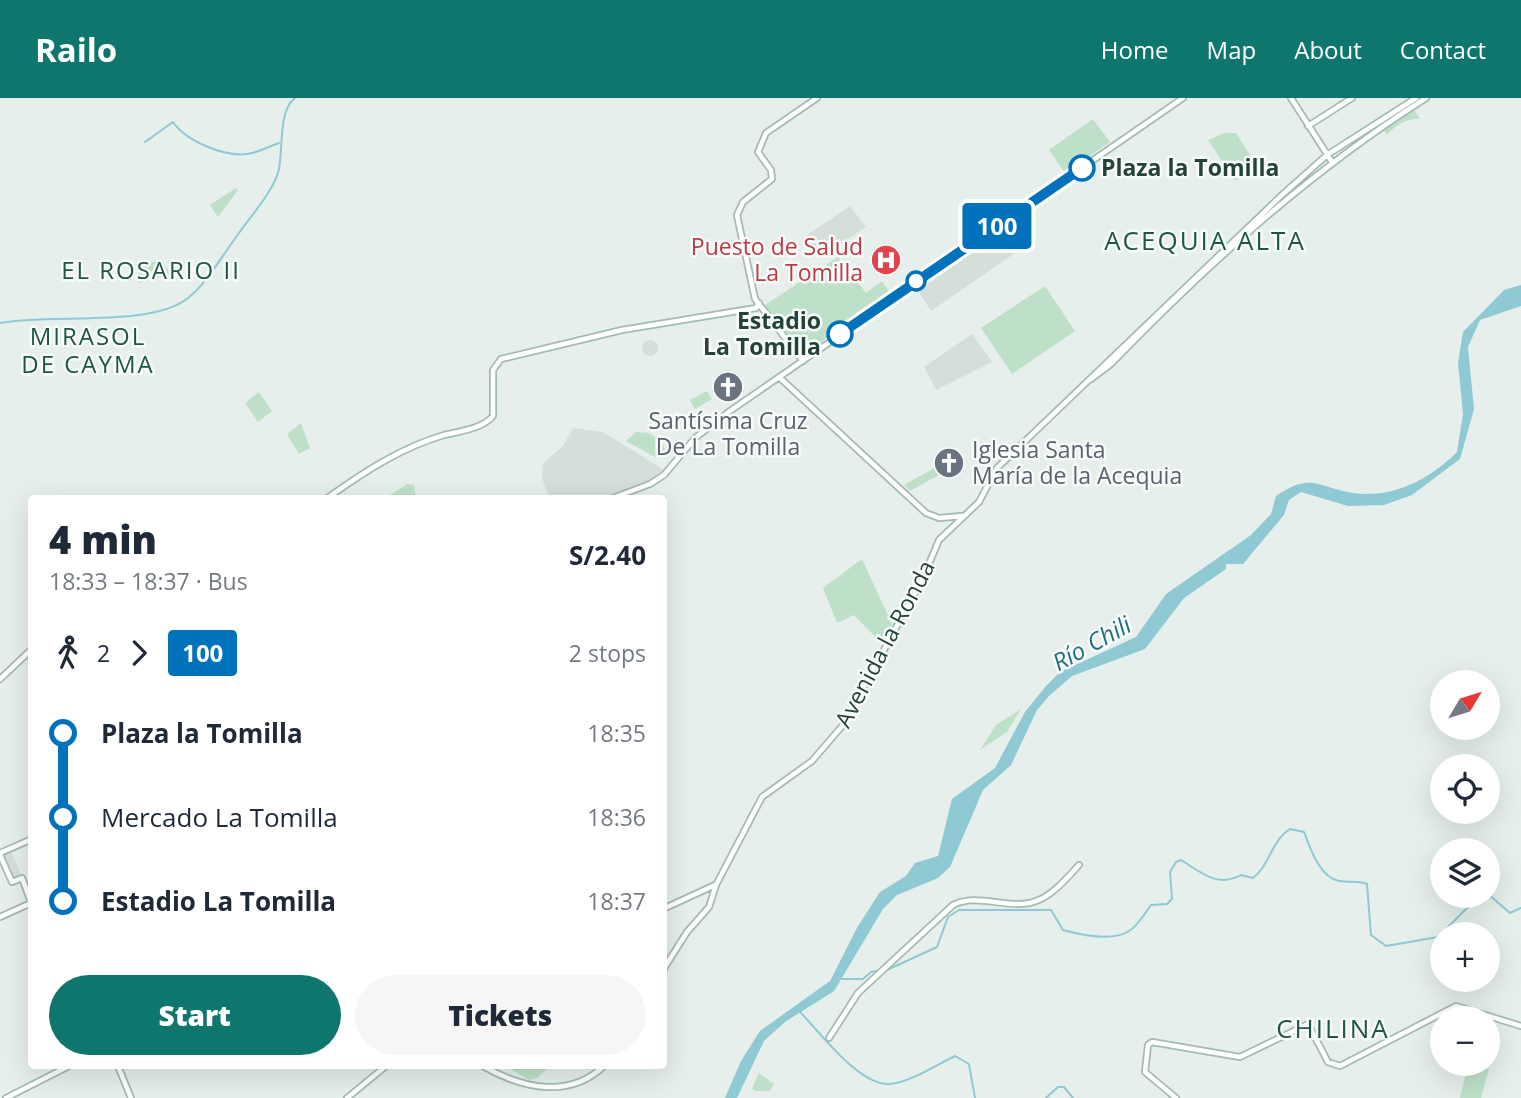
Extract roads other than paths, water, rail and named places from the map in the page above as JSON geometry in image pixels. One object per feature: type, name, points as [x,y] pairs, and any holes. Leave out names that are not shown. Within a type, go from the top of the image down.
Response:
[{"type":"main road","points":[[803,360],[759,303],[738,223],[740,206],[772,178],[771,170],[758,153],[762,137],[817,98]]},
{"type":"main road","points":[[621,495],[650,484],[664,475],[706,429],[1183,98]]},
{"type":"main road","points":[[1291,98],[1332,162]]},
{"type":"main road","points":[[1308,126],[1352,98]]},
{"type":"main road","points":[[1090,380],[1162,306],[1327,155],[1416,98]]},
{"type":"main road","points":[[1090,380],[1111,364],[1262,218],[1332,162],[1426,98]]},
{"type":"main road","points":[[332,495],[376,463],[428,440],[487,424],[493,416],[493,370],[502,359],[622,330],[755,309],[759,303]]},
{"type":"main road","points":[[779,377],[926,513],[939,518],[962,516]]},
{"type":"main road","name":"Avenida la Ronda","points":[[667,964],[687,932],[709,907],[716,885],[765,793],[812,761],[843,725],[923,578],[939,540],[979,502],[997,468],[1090,380]]},
{"type":"main road","points":[[950,517],[953,526]]},
{"type":"main road","points":[[0,680],[28,653]]},
{"type":"main road","points":[[28,841],[0,854],[12,882],[22,878],[28,895]]},
{"type":"main road","points":[[829,1038],[858,993],[953,905],[964,901],[1034,903],[1079,865]]},
{"type":"main road","points":[[667,907],[716,885]]},
{"type":"main road","points":[[703,891],[712,897]]},
{"type":"main road","points":[[0,917],[28,904]]},
{"type":"main road","points":[[1176,1098],[1145,1072],[1148,1045],[1152,1042],[1240,1057],[1308,1024],[1328,1062],[1335,1066],[1456,1006],[1521,1026]]},
{"type":"main road","points":[[6,1098],[63,1069]]},
{"type":"main road","points":[[119,1069],[131,1098]]},
{"type":"main road","points":[[347,1098],[382,1069]]},
{"type":"main road","points":[[490,1069],[536,1094]]},
{"type":"main road","points":[[581,1090],[601,1069]]},
{"type":"water","points":[[1521,285],[1521,306],[1480,320],[1468,347],[1474,409],[1460,459],[1412,495],[1384,505],[1348,506],[1301,492],[1289,500],[1284,515],[1243,564],[1226,564],[1226,569],[1184,598],[1145,649],[1072,676],[1037,710],[1011,765],[983,790],[950,867],[938,878],[897,895],[883,909],[834,991],[785,1022],[764,1041],[737,1098],[725,1098],[741,1061],[760,1031],[830,981],[858,926],[880,892],[906,876],[915,863],[938,856],[952,799],[995,768],[1025,712],[1060,672],[1136,637],[1166,594],[1251,535],[1271,514],[1276,496],[1288,489],[1314,483],[1353,493],[1396,490],[1435,471],[1457,452],[1463,414],[1458,363],[1463,332],[1504,290]]},
{"type":"waterway","points":[[0,323],[150,313],[171,307],[188,298],[201,286],[275,181],[280,165],[283,122],[289,104],[295,98]]},
{"type":"waterway","points":[[145,142],[173,122],[196,141],[228,153],[251,153],[279,143]]},
{"type":"waterway","points":[[887,970],[937,947],[948,917],[959,910],[1051,910],[1063,930],[1096,936],[1122,934],[1135,926],[1151,905],[1167,904],[1172,899],[1170,872],[1176,862],[1181,860],[1203,874],[1217,879],[1233,879],[1241,875],[1253,878],[1259,873],[1279,840],[1290,829],[1304,832],[1321,868],[1332,879],[1367,884],[1371,935],[1386,946],[1438,937],[1467,908]]},
{"type":"waterway","points":[[1500,904],[1510,913],[1521,908]]},
{"type":"waterway","points":[[842,979],[863,979],[871,972],[881,970]]},
{"type":"waterway","points":[[800,1012],[853,1067],[878,1082],[890,1084],[906,1080],[955,1056],[969,1064],[975,1098]]},
{"type":"waterway","points":[[1046,1098],[1058,1087],[1064,1087],[1073,1098]]},
{"type":"place","name":"Plaza la Tomilla","points":[[1082,168]]},
{"type":"place","name":"Puesto de Salud La Tomilla","points":[[886,260]]},
{"type":"place","name":"Estadio La Tomilla","points":[[840,334]]},
{"type":"place","name":"Santísima Cruz De La Tomilla","points":[[728,387]]},
{"type":"place","name":"Iglesia Santa María de la Acequia","points":[[949,463]]},
{"type":"district","name":"ACEQUIA ALTA","points":[[1205,241]]},
{"type":"district","name":"EL ROSARIO II","points":[[151,271]]},
{"type":"district","name":"MIRASOL DE CAYMA","points":[[88,351]]},
{"type":"district","name":"CHILINA","points":[[1333,1029]]},
{"type":"water label","name":"Río Chili","points":[[1092,644]]}]
